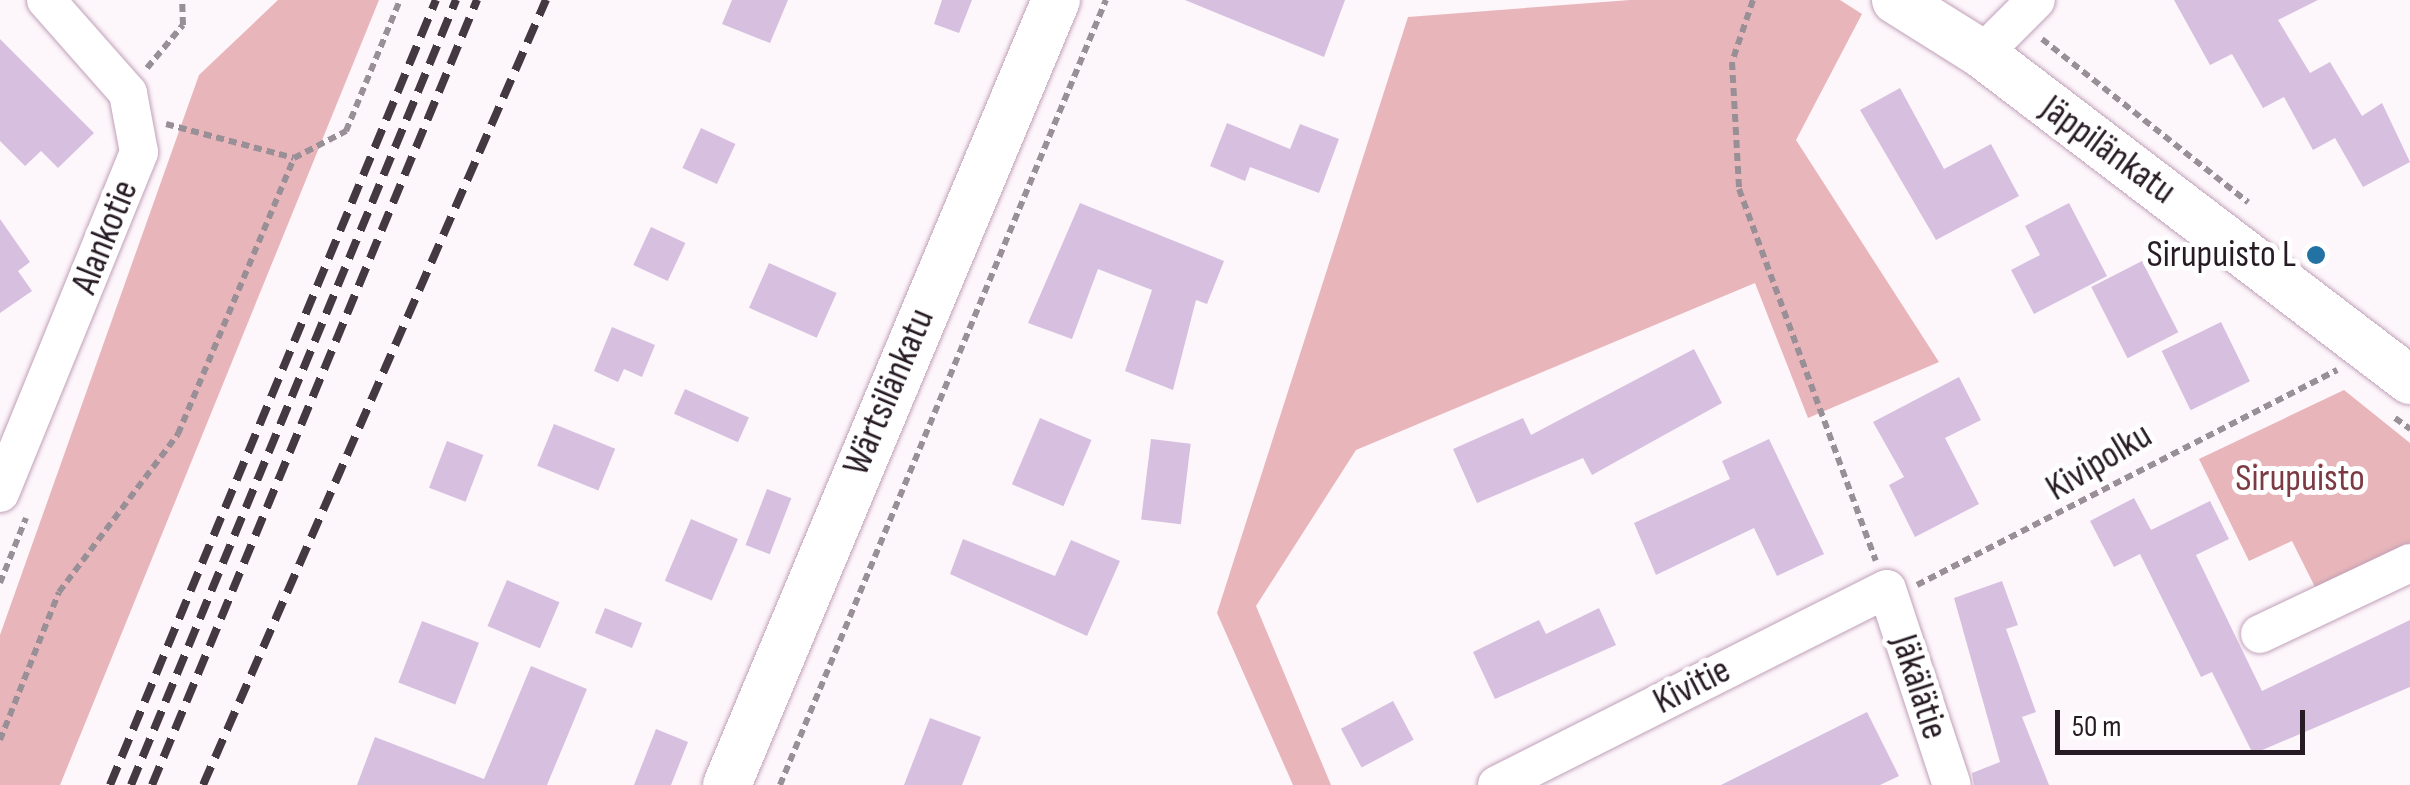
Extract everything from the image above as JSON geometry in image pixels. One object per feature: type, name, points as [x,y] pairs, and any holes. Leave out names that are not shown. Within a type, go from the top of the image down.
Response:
[{"type":"street","points":[[46,0],[133,110]]},
{"type":"street","name":"Wärtsilänkatu","points":[[727,785],[1056,0]]},
{"type":"street","name":"Jäppilänkatu","points":[[1896,0],[1982,54],[2410,380]]},
{"type":"street","points":[[1982,54],[2027,10]]},
{"type":"street","name":"Alankotie","points":[[0,494],[140,152],[133,110]]},
{"type":"street","points":[[2260,634],[2410,564]]},
{"type":"street","name":"Kivitie","points":[[1497,785],[1887,589]]},
{"type":"street","name":"Jäkälätie","points":[[1887,589],[1952,785]]},
{"type":"path","points":[[182,0],[183,25],[133,110],[294,158]]},
{"type":"path","points":[[0,740],[59,592],[178,434],[294,158],[346,130],[400,0]]},
{"type":"path","points":[[780,785],[1106,0]]},
{"type":"path","points":[[1753,0],[1732,62],[1739,188],[1887,589]]},
{"type":"path","points":[[2027,10],[2256,208]]},
{"type":"path","name":"Kivipolku","points":[[1887,589],[1904,591],[2045,526],[2099,486],[2337,370]]},
{"type":"green space","points":[[278,0],[379,0],[60,785],[0,785],[0,635],[199,75]]},
{"type":"green space","points":[[1630,0],[1840,0],[1862,14],[1796,140],[1939,362],[1808,418],[1755,283],[1356,450],[1256,606],[1331,785],[1293,785],[1217,613],[1408,17]]},
{"type":"green space","name":"Sirupuisto","points":[[2344,390],[2410,443],[2410,551],[2319,595],[2292,541],[2249,561],[2199,459]]},
{"type":"building","points":[[732,0],[788,0],[770,43],[722,24]]},
{"type":"building","points":[[942,0],[972,0],[959,33],[934,24]]},
{"type":"building","points":[[1185,0],[1345,0],[1324,57]]},
{"type":"building","points":[[2174,0],[2318,0],[2278,20],[2310,73],[2330,62],[2362,116],[2382,103],[2410,162],[2363,187],[2335,138],[2313,150],[2284,97],[2263,108],[2232,54],[2210,65]]},
{"type":"building","points":[[0,39],[94,133],[58,168],[41,151],[25,166],[0,141]]},
{"type":"building","points":[[1900,88],[1944,169],[1991,144],[2019,196],[1936,240],[1860,110]]},
{"type":"building","points":[[1227,123],[1290,149],[1300,124],[1339,139],[1319,193],[1250,167],[1245,181],[1210,166]]},
{"type":"building","points":[[701,128],[735,144],[717,184],[682,168]]},
{"type":"building","points":[[1080,203],[1224,261],[1207,304],[1196,300],[1173,390],[1125,371],[1152,290],[1098,269],[1072,339],[1028,323]]},
{"type":"building","points":[[2069,203],[2107,276],[2034,314],[2011,270],[2040,255],[2025,226]]},
{"type":"building","points":[[0,219],[30,262],[18,271],[32,291],[0,313]]},
{"type":"building","points":[[651,227],[685,243],[668,281],[633,265]]},
{"type":"building","points":[[2142,261],[2178,332],[2128,358],[2091,287]]},
{"type":"building","points":[[769,263],[837,293],[817,338],[749,308]]},
{"type":"building","points":[[2221,322],[2250,381],[2191,410],[2162,351]]},
{"type":"building","points":[[612,327],[655,345],[642,377],[624,369],[618,382],[594,371]]},
{"type":"building","points":[[1694,349],[1722,403],[1592,475],[1583,458],[1477,503],[1453,449],[1523,418],[1531,435]]},
{"type":"building","points":[[1959,377],[1981,420],[1945,438],[1979,504],[1915,537],[1889,485],[1904,477],[1873,422]]},
{"type":"building","points":[[685,389],[749,417],[738,442],[674,414]]},
{"type":"building","points":[[1040,418],[1092,440],[1063,506],[1012,484]]},
{"type":"building","points":[[554,424],[615,449],[598,490],[537,466]]},
{"type":"building","points":[[1151,439],[1191,444],[1181,524],[1141,519]]},
{"type":"building","points":[[1769,439],[1824,554],[1777,576],[1754,528],[1656,575],[1634,523],[1730,479],[1722,461]]},
{"type":"building","points":[[447,441],[483,455],[465,502],[429,488]]},
{"type":"building","points":[[767,489],[791,498],[770,554],[745,545]]},
{"type":"building","points":[[2134,498],[2151,530],[2210,501],[2229,539],[2196,555],[2262,691],[2410,620],[2410,687],[2253,754],[2212,672],[2201,677],[2140,554],[2114,567],[2090,521]]},
{"type":"building","points":[[691,519],[738,539],[712,601],[665,581]]},
{"type":"building","points":[[963,539],[1055,576],[1071,540],[1120,561],[1087,636],[950,574]]},
{"type":"building","points":[[507,580],[559,602],[540,648],[487,626]]},
{"type":"building","points":[[2002,581],[2018,625],[2006,629],[2036,712],[2022,717],[2049,785],[1974,785],[1972,773],[2000,762],[1954,598]]},
{"type":"building","points":[[605,608],[642,623],[632,648],[595,633]]},
{"type":"building","points":[[1599,608],[1616,645],[1495,699],[1473,652],[1539,620],[1546,634]]},
{"type":"building","points":[[422,621],[479,643],[455,704],[398,683]]},
{"type":"building","points":[[531,666],[587,689],[547,785],[357,785],[375,737],[484,779]]},
{"type":"building","points":[[1393,701],[1414,740],[1362,768],[1341,729]]},
{"type":"building","points":[[1867,712],[1899,776],[1880,785],[1721,785]]},
{"type":"building","points":[[930,718],[981,737],[962,785],[904,785]]},
{"type":"building","points":[[656,729],[688,742],[671,785],[634,785]]},
{"type":"railway","points":[[110,785],[436,0]]},
{"type":"railway","points":[[131,785],[456,0]]},
{"type":"railway","points":[[152,785],[477,0]]},
{"type":"railway","points":[[203,785],[546,0]]},
{"type":"place","name":"Sirupuisto L","points":[[2316,255]]}]
